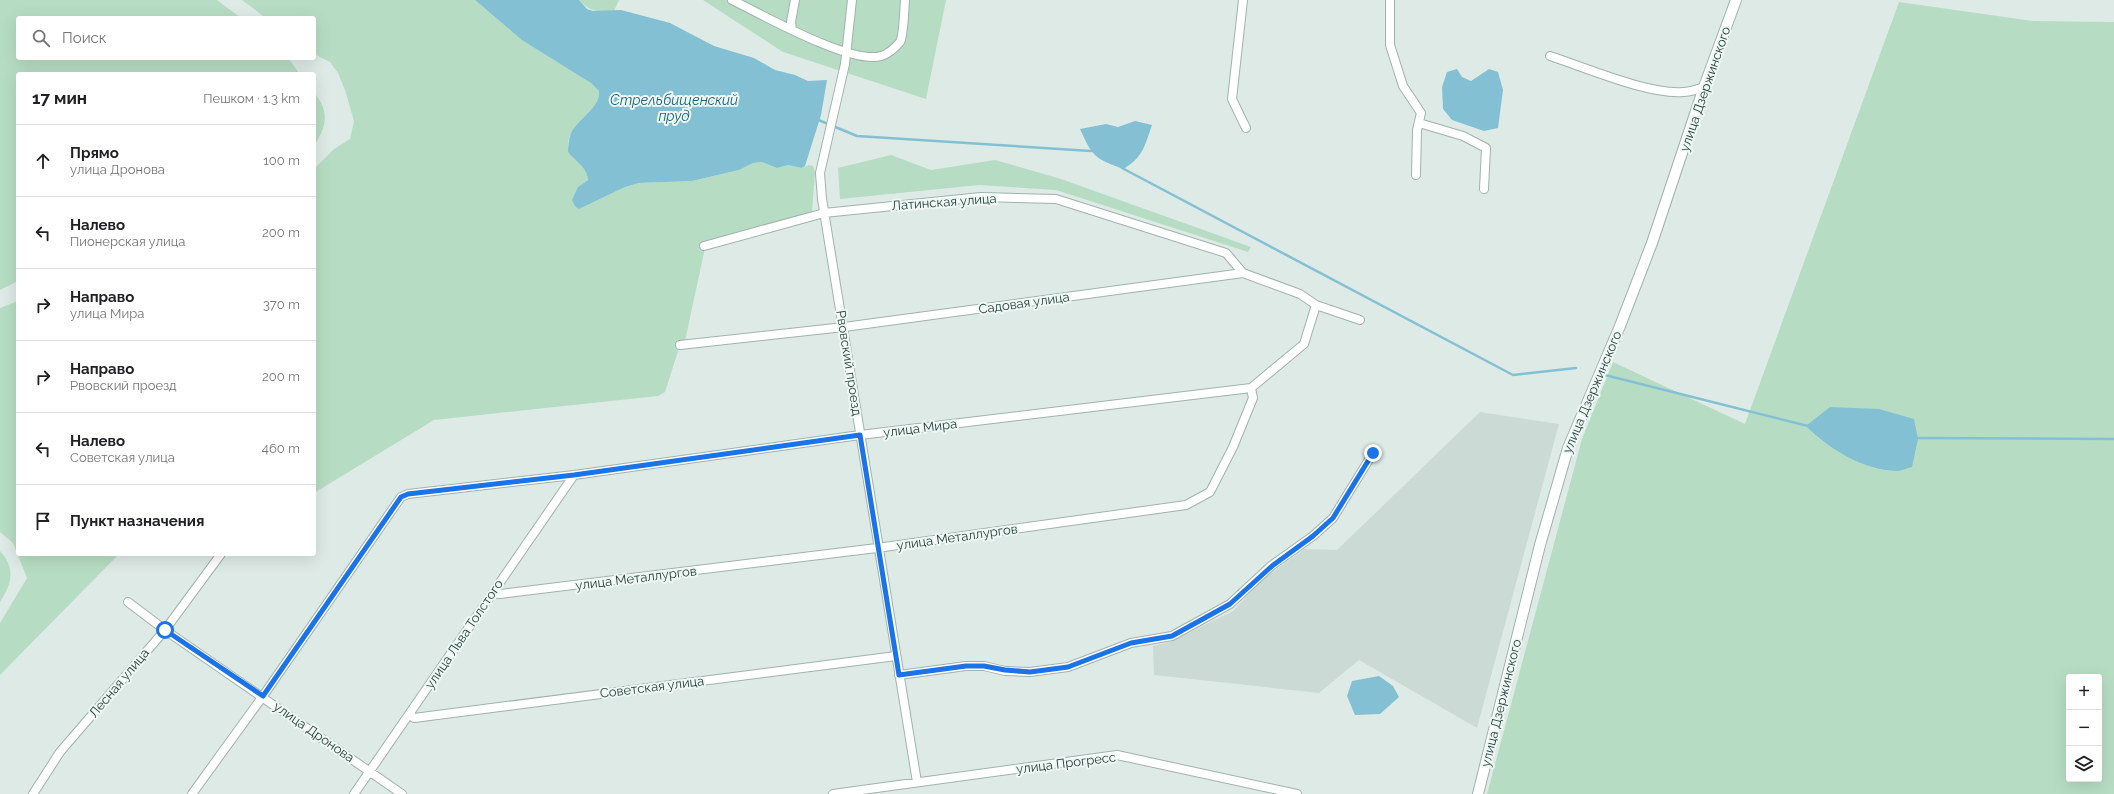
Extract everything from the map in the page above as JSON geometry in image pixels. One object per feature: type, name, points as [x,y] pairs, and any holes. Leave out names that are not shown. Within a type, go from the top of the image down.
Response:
[{"type":"street","points":[[732,0],[825,45],[866,57],[880,57],[890,53],[901,41],[905,0]]},
{"type":"street","points":[[792,30],[791,22],[795,0]]},
{"type":"street","name":"Рвовский проезд","points":[[852,0],[845,64],[820,173],[824,213],[844,327],[877,548],[917,782]]},
{"type":"street","points":[[1243,0],[1232,99],[1246,128]]},
{"type":"street","points":[[1390,0],[1390,45],[1403,86],[1420,113],[1416,176]]},
{"type":"street","name":"улица Дзержинского","points":[[1478,794],[1540,545],[1568,448],[1620,326],[1652,243],[1704,87],[1736,0]]},
{"type":"street","points":[[1550,56],[1641,86],[1675,92],[1685,92],[1704,87]]},
{"type":"street","points":[[1419,123],[1462,136],[1486,148],[1484,189]]},
{"type":"street","name":"Латинская улица","points":[[704,246],[824,213],[981,197],[1056,199],[1226,254],[1243,273]]},
{"type":"street","name":"Садовая улица","points":[[680,345],[844,327],[1243,273],[1300,294],[1316,305],[1360,320]]},
{"type":"street","points":[[1251,388],[1304,344],[1316,305]]},
{"type":"street","name":"улица Мира","points":[[263,696],[401,497],[408,494],[574,475],[860,435],[1251,388]]},
{"type":"street","name":"улица Металлургов","points":[[493,593],[500,594],[877,548],[1186,505],[1210,492],[1233,447],[1253,398],[1251,388]]},
{"type":"street","points":[[899,675],[966,666],[984,666],[1005,670],[1030,672],[1068,667],[1131,643],[1172,636],[1230,604],[1272,566],[1313,536],[1333,518],[1373,453]]},
{"type":"street","name":"улица Льва Толстого","points":[[354,794],[410,715],[574,475]]},
{"type":"street","name":"Лесная улица","points":[[34,794],[60,752],[165,630],[220,556]]},
{"type":"street","name":"улица Дронова","points":[[128,602],[165,630],[263,696],[402,794]]},
{"type":"street","name":"Советская улица","points":[[410,715],[414,718],[896,656]]},
{"type":"street","points":[[192,794],[263,696]]},
{"type":"street","name":"улица Прогресс","points":[[833,794],[1117,755],[1296,794]]},
{"type":"shaded area","points":[[1480,412],[1559,424],[1477,728],[1359,660],[1319,693],[1154,675],[1153,646],[1170,642],[1233,611],[1263,579],[1304,549],[1337,550]]},
{"type":"green space","points":[[0,0],[217,0],[238,16],[16,16],[16,60],[290,60],[298,72],[16,72],[16,282],[0,290]]},
{"type":"green space","points":[[242,0],[475,0],[591,83],[599,91],[597,102],[571,133],[569,140],[568,152],[583,168],[588,180],[578,187],[579,209],[625,187],[639,183],[692,181],[739,170],[753,163],[762,162],[777,168],[788,165],[802,168],[809,165],[813,166],[815,172],[812,212],[706,243],[685,341],[679,348],[665,392],[658,396],[434,420],[316,492],[316,167],[334,149],[350,139],[354,121],[345,90],[338,73],[330,62],[316,55],[316,16],[263,16]]},
{"type":"green space","points":[[579,0],[619,0],[614,11],[603,11],[591,9]]},
{"type":"green space","points":[[703,0],[946,0],[926,99],[783,52]]},
{"type":"green space","points":[[1899,2],[2033,21],[2114,22],[2114,794],[1487,794],[1582,439],[1613,362],[1745,424]]},
{"type":"green space","points":[[316,95],[323,106],[325,119],[322,132],[316,142]]},
{"type":"green space","points":[[891,155],[931,170],[995,160],[1061,179],[1251,247],[1248,252],[1056,190],[979,185],[840,199],[838,168]]},
{"type":"green space","points":[[16,302],[16,550],[13,543],[0,532],[0,308]]},
{"type":"green space","points":[[0,551],[8,564],[10,576],[7,589],[0,602]]},
{"type":"green space","points":[[18,556],[117,556],[0,675],[0,623],[27,578]]},
{"type":"water","name":"Стрельбищенский пруд","points":[[475,0],[579,0],[587,9],[593,11],[621,10],[670,23],[714,46],[754,58],[775,70],[795,75],[808,81],[827,80],[821,115],[805,166],[802,168],[788,165],[777,168],[762,162],[753,163],[739,170],[692,181],[639,183],[625,187],[579,209],[575,206],[572,200],[578,187],[588,180],[583,168],[568,152],[569,140],[574,128],[593,108],[599,97],[599,91],[591,83],[522,40]]},
{"type":"water","points":[[1457,69],[1462,77],[1471,81],[1489,69],[1498,72],[1503,90],[1498,128],[1484,131],[1452,120],[1443,109],[1442,87],[1447,72]]},
{"type":"water","points":[[1135,121],[1152,125],[1145,145],[1139,156],[1130,165],[1123,169],[1096,156],[1088,146],[1080,129],[1106,124],[1118,127]]},
{"type":"water","points":[[1830,407],[1879,409],[1914,419],[1918,439],[1912,467],[1897,471],[1872,467],[1847,457],[1825,443],[1806,426]]},
{"type":"water","points":[[1379,676],[1393,686],[1399,697],[1380,714],[1355,715],[1347,696],[1352,681]]},
{"type":"waterway","points":[[816,119],[857,136],[1091,151]]},
{"type":"waterway","points":[[1122,168],[1513,375],[1576,368]]},
{"type":"waterway","points":[[1605,375],[1808,426]]},
{"type":"waterway","points":[[1917,438],[2114,439]]},
{"type":"route","points":[[165,630],[263,696],[401,497],[408,494],[574,475],[860,435],[877,548],[899,675],[966,666],[984,666],[995,669],[1030,672],[1068,667],[1131,643],[1172,636],[1230,604],[1252,582],[1313,536],[1333,518],[1345,501],[1373,453]]}]
